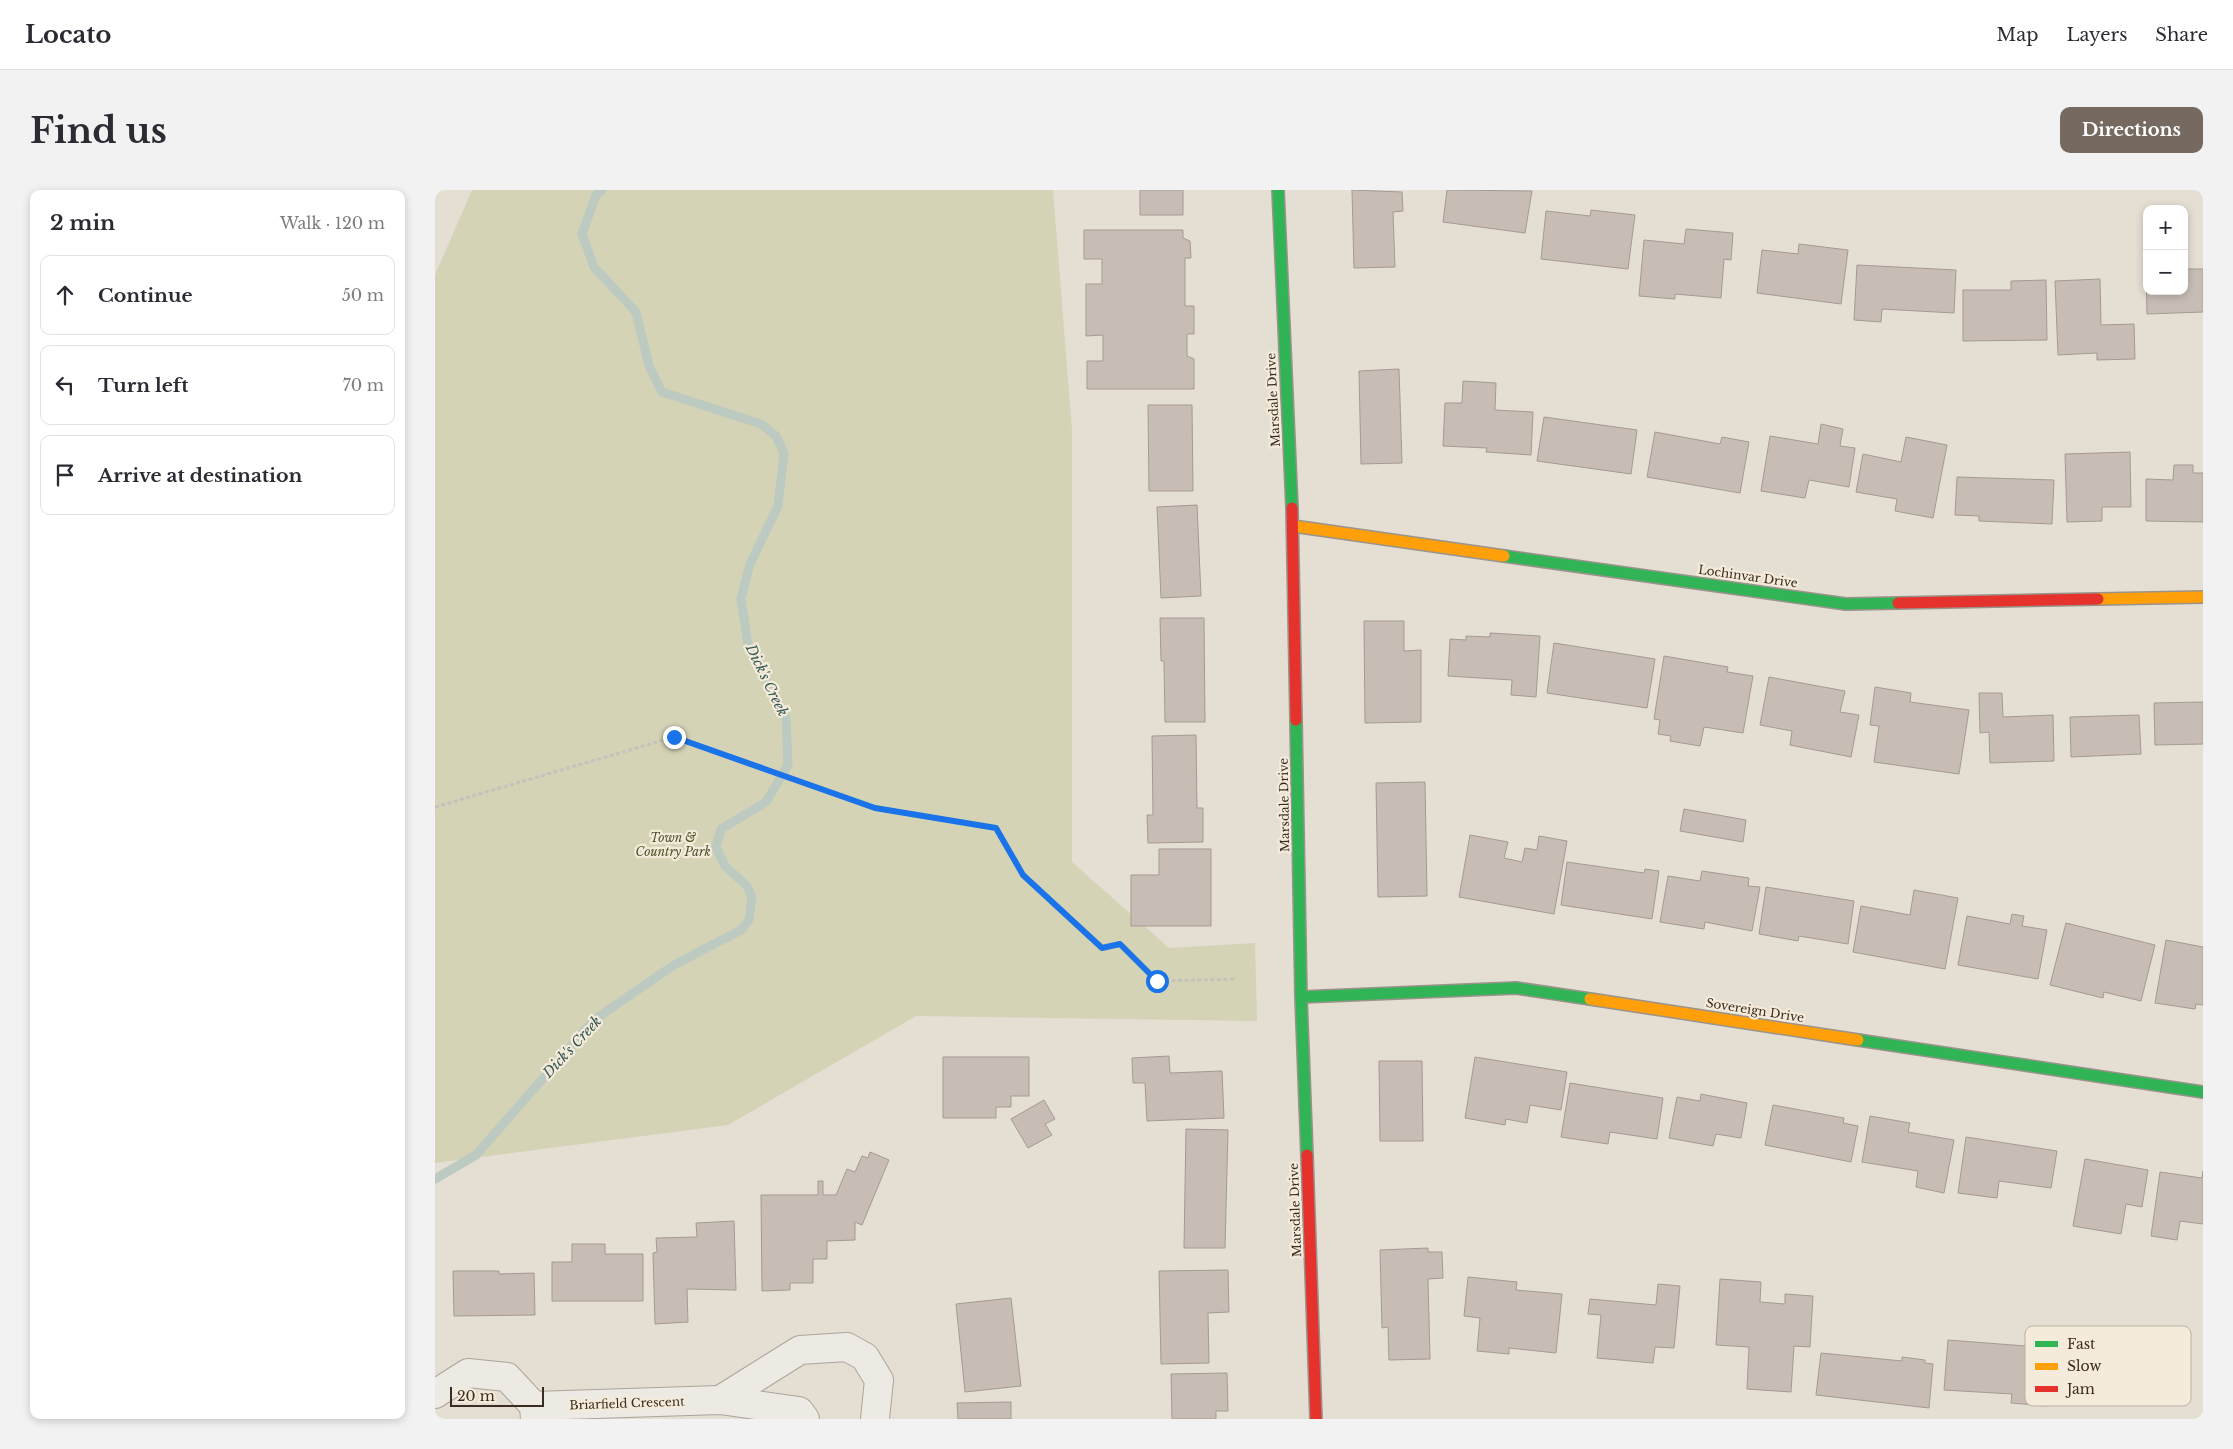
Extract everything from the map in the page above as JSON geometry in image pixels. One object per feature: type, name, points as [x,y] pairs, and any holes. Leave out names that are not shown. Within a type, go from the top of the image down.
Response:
[{"type":"street","name":"Marsdale Drive","points":[[1278,190],[1293,526],[1301,998],[1322,1418]]},
{"type":"street","name":"Lochinvar Drive","points":[[1293,526],[1846,604],[2203,597]]},
{"type":"street","name":"Sovereign Drive","points":[[1301,998],[1516,988],[2203,1092]]},
{"type":"street","points":[[720,1400],[800,1350],[847,1347],[865,1357],[879,1380],[875,1419]]},
{"type":"street","name":"Briarfield Crescent","points":[[435,1394],[468,1373],[507,1377],[535,1413],[720,1400],[799,1411],[805,1419]]},
{"type":"path","points":[[435,807],[674,737],[875,808],[996,828],[1023,875],[1102,948],[1120,944],[1157,981],[1235,979]]},
{"type":"green space","name":"Town & Country Park","points":[[472,190],[1053,190],[1072,430],[1072,862],[1169,948],[1255,943],[1257,1021],[916,1016],[728,1125],[435,1163],[435,275]]},
{"type":"building","points":[[1140,190],[1183,190],[1183,215],[1140,215]]},
{"type":"building","points":[[1352,190],[1402,192],[1403,211],[1393,212],[1395,267],[1354,268]]},
{"type":"building","points":[[1447,190],[1532,191],[1525,233],[1443,222]]},
{"type":"building","points":[[1591,210],[1635,215],[1628,269],[1541,259],[1546,211],[1590,216]]},
{"type":"building","points":[[1686,229],[1733,233],[1731,260],[1724,259],[1721,298],[1675,294],[1675,299],[1639,296],[1644,240],[1684,244]]},
{"type":"building","points":[[1084,230],[1183,230],[1183,238],[1190,241],[1191,258],[1185,258],[1185,306],[1194,306],[1194,334],[1187,334],[1187,356],[1194,359],[1194,389],[1087,389],[1087,361],[1103,361],[1103,335],[1086,336],[1086,284],[1102,284],[1102,259],[1084,259]]},
{"type":"building","points":[[1799,244],[1848,250],[1841,304],[1757,293],[1762,250],[1798,254]]},
{"type":"building","points":[[1857,265],[1956,270],[1954,313],[1882,309],[1881,322],[1854,320]]},
{"type":"building","points":[[2188,269],[2203,269],[2203,312],[2147,314],[2147,295],[2188,295]]},
{"type":"building","points":[[2100,279],[2101,325],[2134,324],[2135,359],[2097,360],[2097,353],[2058,355],[2055,281]]},
{"type":"building","points":[[2046,280],[2047,340],[1963,341],[1963,290],[2011,290],[2011,281]]},
{"type":"building","points":[[1399,369],[1402,463],[1361,464],[1359,371]]},
{"type":"building","points":[[1463,381],[1496,383],[1495,410],[1533,412],[1531,455],[1486,452],[1487,448],[1443,446],[1445,403],[1462,403]]},
{"type":"building","points":[[1148,405],[1192,405],[1193,491],[1149,491]]},
{"type":"building","points":[[1544,417],[1637,430],[1631,474],[1537,461]]},
{"type":"building","points":[[1821,424],[1843,429],[1840,446],[1855,448],[1849,487],[1809,480],[1805,498],[1761,491],[1770,436],[1818,444]]},
{"type":"building","points":[[1655,432],[1720,444],[1722,437],[1749,442],[1740,493],[1647,477]]},
{"type":"building","points":[[1906,437],[1947,445],[1933,518],[1895,511],[1897,499],[1856,492],[1863,454],[1901,462]]},
{"type":"building","points":[[2130,452],[2131,507],[2102,507],[2102,521],[2067,522],[2065,454]]},
{"type":"building","points":[[2174,465],[2193,465],[2193,473],[2203,473],[2203,522],[2146,521],[2146,479],[2173,480]]},
{"type":"building","points":[[1957,477],[2054,480],[2052,524],[1979,521],[1979,516],[1955,515]]},
{"type":"building","points":[[1197,505],[1201,596],[1161,598],[1157,507]]},
{"type":"building","points":[[1160,618],[1204,618],[1205,722],[1165,722],[1164,661],[1161,661]]},
{"type":"building","points":[[1364,621],[1404,621],[1404,651],[1421,650],[1421,722],[1365,723]]},
{"type":"building","points":[[1490,633],[1540,636],[1536,697],[1511,695],[1512,680],[1448,676],[1450,639],[1466,640],[1466,636],[1490,637]]},
{"type":"building","points":[[1554,643],[1655,659],[1647,708],[1547,693]]},
{"type":"building","points":[[1664,656],[1728,667],[1727,672],[1753,676],[1743,733],[1704,727],[1700,746],[1670,741],[1671,736],[1658,734],[1660,720],[1654,719]]},
{"type":"building","points":[[1769,677],[1845,691],[1840,712],[1859,715],[1851,757],[1790,745],[1792,731],[1760,725]]},
{"type":"building","points":[[1875,687],[1911,693],[1910,702],[1969,710],[1959,774],[1874,762],[1879,726],[1870,725]]},
{"type":"building","points":[[1979,693],[2002,693],[2003,717],[2053,715],[2054,761],[1990,763],[1989,732],[1980,733]]},
{"type":"building","points":[[2203,702],[2203,744],[2155,745],[2154,703]]},
{"type":"building","points":[[2139,715],[2141,754],[2071,757],[2070,717]]},
{"type":"building","points":[[1196,735],[1197,808],[1203,808],[1203,842],[1148,843],[1147,815],[1153,815],[1152,736]]},
{"type":"building","points":[[1425,782],[1427,896],[1378,897],[1376,783]]},
{"type":"building","points":[[1684,809],[1746,820],[1743,842],[1680,831]]},
{"type":"building","points":[[1470,835],[1508,842],[1504,858],[1522,862],[1525,848],[1537,850],[1539,836],[1567,841],[1554,914],[1459,897]]},
{"type":"building","points":[[1159,849],[1211,849],[1211,926],[1131,926],[1131,875],[1159,875]]},
{"type":"building","points":[[1567,862],[1644,873],[1645,869],[1659,871],[1652,919],[1561,905]]},
{"type":"building","points":[[1702,871],[1749,878],[1748,886],[1760,887],[1752,931],[1705,922],[1704,929],[1660,922],[1668,876],[1700,881]]},
{"type":"building","points":[[1766,887],[1854,901],[1848,944],[1799,936],[1798,941],[1759,934]]},
{"type":"building","points":[[1914,890],[1958,898],[1945,969],[1853,952],[1861,906],[1910,915]]},
{"type":"building","points":[[2012,914],[2024,916],[2022,926],[2047,930],[2038,979],[1958,965],[1967,916],[2010,924]]},
{"type":"building","points":[[2066,923],[2155,945],[2141,1001],[2104,992],[2103,998],[2050,985]]},
{"type":"building","points":[[2166,940],[2203,947],[2203,1005],[2196,1004],[2195,1009],[2155,1003]]},
{"type":"building","points":[[1169,1056],[1170,1073],[1222,1071],[1224,1118],[1147,1121],[1145,1083],[1133,1083],[1132,1058]]},
{"type":"building","points":[[943,1057],[1029,1057],[1029,1096],[1011,1096],[1011,1107],[996,1107],[996,1118],[943,1118]]},
{"type":"building","points":[[1475,1057],[1567,1072],[1561,1110],[1530,1105],[1527,1123],[1506,1119],[1505,1125],[1465,1118]]},
{"type":"building","points":[[1379,1061],[1422,1061],[1423,1141],[1380,1141]]},
{"type":"building","points":[[1570,1083],[1663,1098],[1657,1139],[1610,1132],[1608,1144],[1561,1137]]},
{"type":"building","points":[[1701,1094],[1747,1103],[1741,1138],[1716,1134],[1713,1146],[1669,1138],[1677,1097],[1700,1101]]},
{"type":"building","points":[[1044,1100],[1055,1119],[1045,1124],[1052,1135],[1028,1148],[1011,1119]]},
{"type":"building","points":[[1773,1105],[1844,1118],[1843,1123],[1858,1126],[1851,1162],[1765,1145]]},
{"type":"building","points":[[1870,1116],[1910,1123],[1908,1132],[1954,1140],[1944,1193],[1916,1187],[1918,1171],[1862,1162]]},
{"type":"building","points":[[1186,1129],[1228,1130],[1225,1248],[1184,1248]]},
{"type":"building","points":[[1966,1137],[2057,1151],[2051,1188],[1999,1181],[1997,1198],[1958,1193]]},
{"type":"building","points":[[870,1152],[889,1160],[862,1225],[855,1222],[855,1240],[827,1241],[827,1259],[813,1259],[813,1283],[790,1283],[790,1290],[762,1291],[761,1195],[818,1195],[818,1181],[823,1181],[823,1195],[836,1195],[847,1169],[855,1172],[862,1156],[868,1158]]},
{"type":"building","points":[[2085,1159],[2148,1170],[2142,1207],[2126,1204],[2121,1234],[2073,1226]]},
{"type":"building","points":[[2203,1171],[2203,1224],[2180,1221],[2177,1240],[2151,1236],[2160,1172],[2202,1178]]},
{"type":"building","points":[[734,1221],[736,1290],[687,1289],[688,1322],[655,1324],[653,1253],[657,1252],[656,1238],[697,1237],[696,1223]]},
{"type":"building","points":[[572,1244],[605,1244],[605,1254],[643,1254],[643,1301],[552,1301],[552,1262],[572,1262]]},
{"type":"building","points":[[1428,1248],[1428,1252],[1442,1252],[1443,1278],[1428,1279],[1430,1359],[1389,1360],[1388,1327],[1382,1328],[1380,1250]]},
{"type":"building","points":[[1228,1270],[1229,1312],[1208,1313],[1209,1363],[1161,1364],[1159,1271]]},
{"type":"building","points":[[453,1271],[499,1271],[499,1274],[534,1273],[535,1315],[454,1316]]},
{"type":"building","points":[[1468,1277],[1517,1282],[1516,1290],[1562,1294],[1556,1353],[1509,1348],[1509,1354],[1477,1351],[1480,1318],[1464,1316]]},
{"type":"building","points":[[1720,1279],[1761,1282],[1760,1302],[1785,1304],[1785,1294],[1813,1296],[1810,1347],[1794,1346],[1791,1392],[1747,1389],[1749,1347],[1716,1345]]},
{"type":"building","points":[[1658,1284],[1680,1286],[1674,1348],[1655,1347],[1653,1363],[1597,1358],[1601,1315],[1588,1314],[1590,1299],[1656,1305]]},
{"type":"building","points":[[1011,1298],[1021,1386],[965,1392],[956,1304]]},
{"type":"building","points":[[1948,1340],[2025,1346],[2025,1404],[2011,1403],[2012,1394],[1944,1390]]},
{"type":"building","points":[[1821,1353],[1902,1361],[1902,1357],[1925,1360],[1925,1363],[1933,1364],[1929,1408],[1816,1395]]},
{"type":"building","points":[[1227,1373],[1228,1411],[1216,1411],[1216,1419],[1172,1419],[1171,1374]]},
{"type":"building","points":[[1011,1402],[1011,1419],[958,1419],[957,1403]]},
{"type":"waterway","name":"Dick's Creek","points":[[435,1179],[476,1155],[594,1020],[674,965],[741,930],[749,920],[752,897],[747,886],[725,866],[716,847],[721,829],[766,802],[788,765],[786,718],[748,645],[741,599],[750,564],[778,506],[784,453],[776,436],[761,424],[662,392],[649,366],[636,312],[594,267],[582,234],[596,195],[602,190]]},
{"type":"traffic: fast","points":[[1278,190],[1292,508]]},
{"type":"traffic: fast","points":[[1504,556],[1846,604],[1898,603]]},
{"type":"traffic: fast","points":[[1296,720],[1301,997],[1307,1155]]},
{"type":"traffic: fast","points":[[1301,997],[1516,988],[1590,999]]},
{"type":"traffic: fast","points":[[1858,1040],[2203,1092]]},
{"type":"traffic: slow","points":[[1293,526],[1504,556]]},
{"type":"traffic: slow","points":[[2098,599],[2203,597]]},
{"type":"traffic: slow","points":[[1590,999],[1858,1040]]},
{"type":"traffic: jam","points":[[1292,508],[1296,720]]},
{"type":"traffic: jam","points":[[1898,603],[2098,599]]},
{"type":"traffic: jam","points":[[1307,1155],[1316,1419]]},
{"type":"route","points":[[674,737],[875,808],[996,828],[1023,875],[1102,948],[1120,944],[1157,981]]}]
